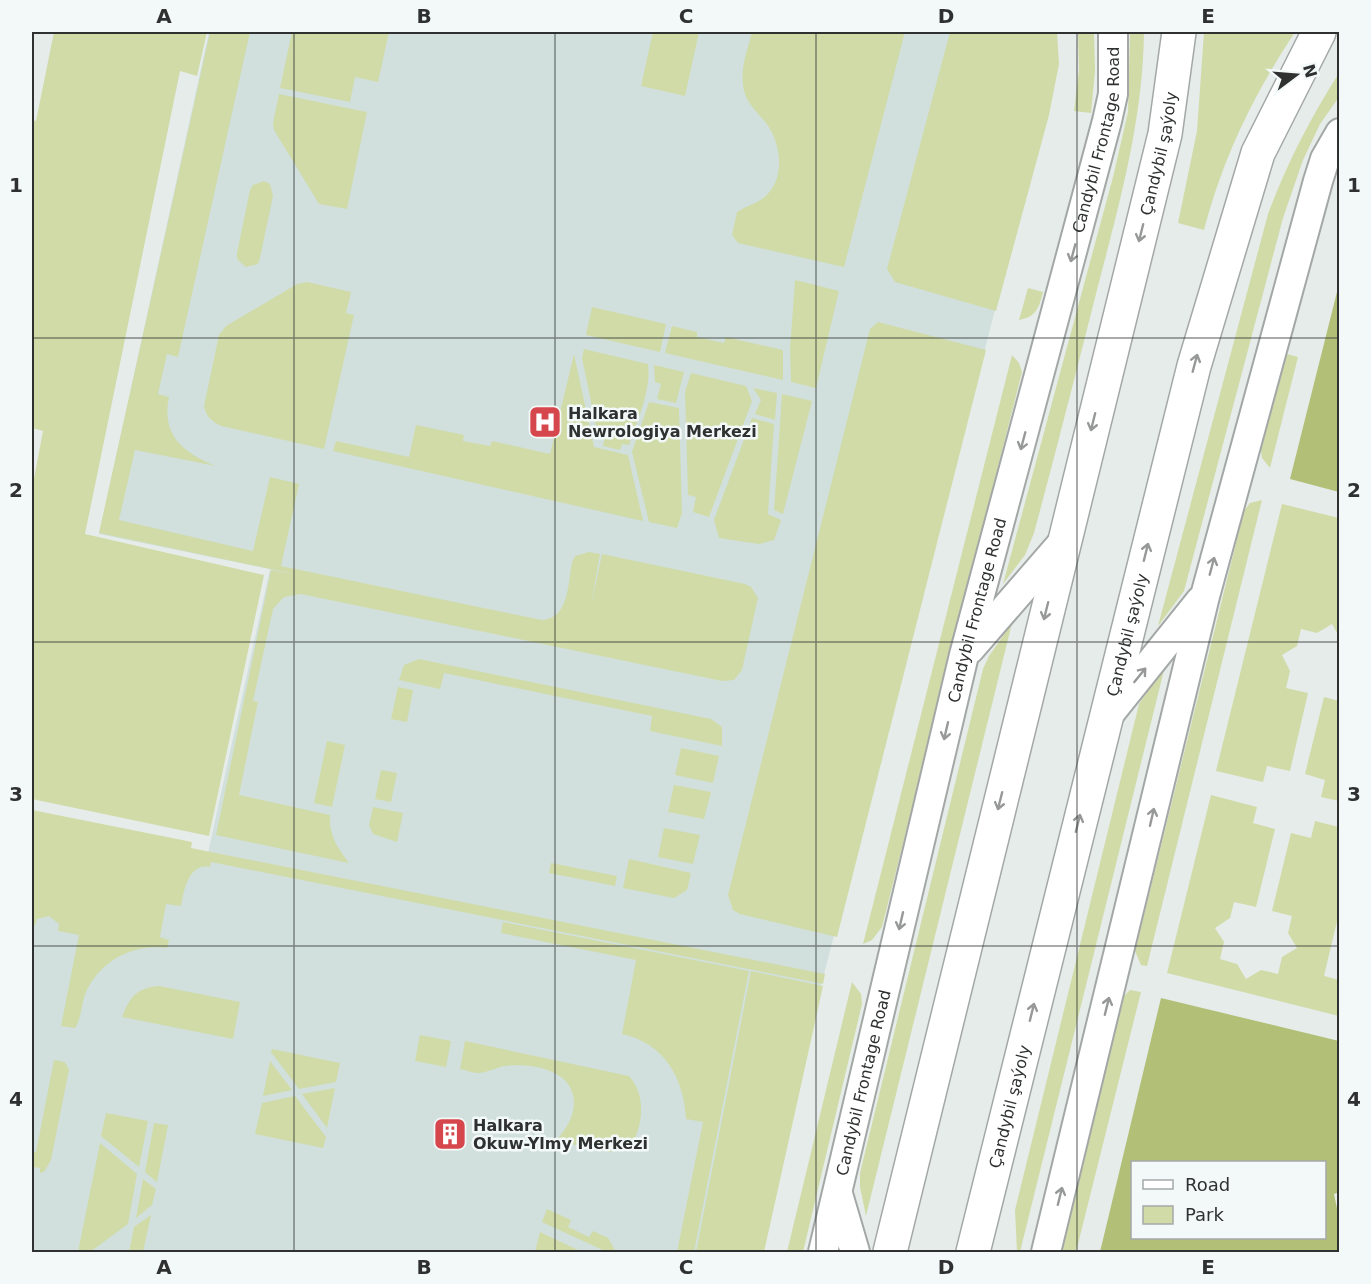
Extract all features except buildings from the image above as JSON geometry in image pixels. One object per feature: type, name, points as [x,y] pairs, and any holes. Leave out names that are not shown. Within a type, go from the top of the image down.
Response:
[{"type":"main road","name":"Çandybil şaýoly","points":[[890,1252],[1165,134],[1179,32]]},
{"type":"main road","name":"Çandybil şaýoly","points":[[973,1252],[1194,366],[1246,186],[1270,125],[1319,32]]},
{"type":"street","name":"Candybil Frontage Road","points":[[824,1252],[964,655],[1107,121],[1113,94],[1113,32]]},
{"type":"street","points":[[1046,1252],[1204,596],[1318,181],[1325,159],[1340,133]]},
{"type":"street","points":[[964,655],[1063,542]]},
{"type":"street","points":[[1104,721],[1204,596]]},
{"type":"street","points":[[837,1189],[855,1252]]},
{"type":"street","points":[[981,1220],[992,1252]]},
{"type":"shaded area","name":"Halkara Newrologiya Merkezi","points":[[209,32],[1055,32],[995,310],[821,986],[756,1252],[32,1252],[32,827],[206,862],[270,569],[99,534]]},
{"type":"green space","points":[[54,32],[207,32],[197,76],[180,71],[85,534],[264,575],[209,836],[32,799],[32,489],[43,431],[32,428],[32,120],[36,121]]},
{"type":"green space","points":[[210,32],[250,32],[178,357],[167,354],[158,394],[169,397],[168,422],[178,441],[194,455],[216,466],[135,450],[119,520],[253,551],[270,477],[299,484],[281,566],[542,620],[551,618],[562,607],[575,556],[589,552],[600,554],[591,605],[602,554],[745,584],[751,587],[758,598],[742,670],[734,680],[722,681],[301,594],[284,597],[273,609],[253,701],[258,702],[239,795],[330,815],[335,841],[349,863],[216,835],[271,570],[294,574],[99,533]]},
{"type":"green space","points":[[292,32],[389,32],[378,82],[355,77],[350,102],[280,88]]},
{"type":"green space","points":[[653,32],[699,32],[685,96],[641,86]]},
{"type":"green space","points":[[752,32],[905,32],[844,267],[738,243],[732,235],[737,212],[762,199],[770,192],[778,174],[776,143],[767,124],[749,102],[743,86],[744,63]]},
{"type":"green space","points":[[950,32],[1057,32],[1059,64],[1049,115],[996,311],[895,282],[887,269]]},
{"type":"green space","points":[[1078,32],[1094,32],[1095,71],[1091,113],[1074,111],[1079,70]]},
{"type":"green space","points":[[1130,32],[1144,32],[1143,64],[1135,128],[1122,192],[1034,533],[1025,555],[1003,584],[1113,177],[1128,112]]},
{"type":"green space","points":[[1204,32],[1295,32],[1266,79],[1241,127],[1220,177],[1204,230],[1178,223],[1197,131]]},
{"type":"green space","points":[[1339,73],[1339,97],[1320,124],[1303,160],[1283,218],[1184,591],[1158,626],[1268,214],[1300,142]]},
{"type":"green space","points":[[279,94],[367,112],[347,209],[319,204],[274,130],[273,123]]},
{"type":"green space","points":[[264,181],[270,184],[273,196],[258,264],[246,267],[237,259],[237,253],[250,190],[253,185]]},
{"type":"green space","points":[[795,280],[839,291],[816,388],[791,382],[790,349]]},
{"type":"green space","points":[[307,282],[351,292],[346,313],[354,315],[324,449],[221,426],[214,422],[204,406],[219,335],[226,326],[297,284]]},
{"type":"green space","points":[[1339,284],[1340,492],[1290,479]]},
{"type":"green space","points":[[1028,288],[1043,292],[1042,298],[1033,314],[1019,320]]},
{"type":"green space","points":[[592,307],[666,324],[660,352],[586,335]]},
{"type":"green space","points":[[878,322],[986,350],[837,937],[740,914],[733,910],[728,895],[870,329]]},
{"type":"green space","points":[[672,326],[697,332],[697,337],[724,343],[726,337],[783,350],[783,380],[665,353]]},
{"type":"green space","points":[[584,349],[648,364],[648,385],[640,415],[629,445],[622,444],[620,450],[603,446],[606,429],[596,426],[582,358]]},
{"type":"green space","points":[[1283,353],[1298,357],[1270,468],[1262,458],[1260,445]]},
{"type":"green space","points":[[574,354],[594,447],[628,455],[643,521],[333,451],[336,441],[409,457],[416,425],[464,435],[463,441],[490,446],[492,441],[550,454]]},
{"type":"green space","points":[[1012,355],[1019,363],[1022,372],[882,927],[872,940],[863,944]]},
{"type":"green space","points":[[654,365],[684,372],[676,403],[657,399],[661,384],[655,382]]},
{"type":"green space","points":[[691,373],[746,386],[752,401],[709,517],[693,512],[696,497],[688,495],[685,392]]},
{"type":"green space","points":[[753,388],[777,393],[775,420],[755,414],[761,400]]},
{"type":"green space","points":[[782,394],[812,401],[783,514],[774,510]]},
{"type":"green space","points":[[649,402],[679,408],[682,513],[677,528],[649,522],[632,452]]},
{"type":"green space","points":[[752,418],[774,424],[768,514],[781,520],[774,540],[759,544],[719,538],[714,520]]},
{"type":"green space","points":[[1262,500],[1147,966],[1141,965],[1135,951],[1244,511],[1250,503]]},
{"type":"green space","points":[[1282,504],[1339,518],[1339,636],[1332,624],[1317,633],[1301,629],[1297,646],[1282,655],[1290,671],[1286,688],[1308,693],[1290,771],[1267,766],[1263,782],[1216,771]]},
{"type":"green space","points":[[1012,623],[866,1216],[860,1187],[860,1173],[983,669],[989,656]]},
{"type":"green space","points":[[419,659],[711,719],[722,727],[722,746],[650,731],[652,716],[444,673],[440,689],[399,680],[404,665]]},
{"type":"green space","points":[[1165,666],[1020,1252],[1017,1252],[1015,1210],[1139,704]]},
{"type":"green space","points":[[398,687],[413,690],[407,722],[391,719]]},
{"type":"green space","points":[[1324,697],[1339,701],[1339,801],[1321,797],[1325,780],[1305,774]]},
{"type":"green space","points":[[327,741],[345,745],[332,807],[314,803]]},
{"type":"green space","points":[[681,748],[719,756],[713,783],[675,775]]},
{"type":"green space","points":[[381,770],[397,773],[391,802],[375,799]]},
{"type":"green space","points":[[674,785],[711,792],[704,819],[668,812]]},
{"type":"green space","points":[[1211,795],[1257,807],[1253,823],[1275,829],[1256,907],[1234,902],[1230,918],[1215,928],[1224,942],[1220,959],[1237,964],[1246,979],[1261,970],[1278,974],[1282,957],[1297,948],[1288,933],[1292,916],[1272,911],[1291,833],[1311,838],[1315,821],[1339,827],[1339,913],[1324,976],[1339,980],[1339,1016],[1167,973]]},
{"type":"green space","points":[[373,807],[403,813],[397,842],[373,834],[369,825]]},
{"type":"green space","points":[[32,810],[192,842],[191,848],[825,974],[823,984],[211,862],[210,867],[197,869],[188,879],[181,906],[166,904],[160,937],[169,940],[167,948],[142,948],[119,956],[109,963],[92,981],[86,992],[75,1028],[61,1026],[79,935],[58,931],[59,924],[49,916],[37,919],[35,926],[32,925]]},
{"type":"green space","points":[[664,828],[700,835],[693,864],[658,857]]},
{"type":"green space","points":[[629,859],[691,873],[687,890],[674,898],[623,888]]},
{"type":"green space","points":[[551,863],[617,876],[615,886],[549,873]]},
{"type":"green space","points":[[503,922],[749,971],[694,1252],[677,1252],[703,1122],[686,1119],[676,1076],[660,1054],[649,1045],[622,1034],[636,960],[501,933]]},
{"type":"green space","points":[[751,971],[823,986],[764,1252],[696,1252]]},
{"type":"green space","points":[[852,982],[861,994],[862,1004],[803,1252],[787,1252]]},
{"type":"green space","points":[[159,986],[240,1002],[233,1039],[122,1017],[135,994]]},
{"type":"green space","points":[[1130,990],[1141,992],[1076,1252],[1060,1252],[1124,996]]},
{"type":"green space","points":[[1161,998],[1339,1041],[1340,1192],[1334,1194],[1339,1218],[1339,1252],[1100,1252]]},
{"type":"green space","points":[[420,1035],[451,1041],[446,1067],[415,1061]]},
{"type":"green space","points":[[465,1041],[629,1076],[635,1084],[641,1102],[638,1130],[630,1148],[609,1152],[556,1141],[567,1125],[574,1108],[573,1095],[563,1079],[545,1069],[524,1065],[505,1066],[478,1073],[460,1069]]},
{"type":"green space","points":[[272,1049],[340,1063],[336,1082],[299,1089],[271,1052]]},
{"type":"green space","points":[[54,1060],[65,1062],[69,1070],[51,1160],[44,1172],[40,1173],[40,1168],[32,1167],[32,1152],[36,1152]]},
{"type":"green space","points":[[270,1061],[292,1090],[263,1096]]},
{"type":"green space","points":[[335,1088],[327,1128],[302,1094]]},
{"type":"green space","points":[[295,1096],[326,1137],[323,1148],[255,1134],[262,1103]]},
{"type":"green space","points":[[106,1113],[148,1121],[139,1167],[101,1136]]},
{"type":"green space","points":[[154,1123],[168,1125],[157,1182],[145,1172]]},
{"type":"green space","points":[[100,1143],[137,1174],[128,1224],[90,1252],[78,1252]]},
{"type":"green space","points":[[143,1179],[156,1189],[152,1205],[136,1218]]},
{"type":"green space","points":[[547,1209],[571,1220],[568,1227],[589,1237],[593,1231],[608,1238],[616,1252],[607,1252],[542,1222]]},
{"type":"green space","points":[[151,1215],[143,1252],[129,1252],[134,1227]]},
{"type":"green space","points":[[540,1232],[582,1252],[535,1252]]},
{"type":"place","name":"Halkara Newrologiya Merkezi","points":[[545,422]]},
{"type":"place","name":"Halkara Okuw-Ylmy Merkezi","points":[[450,1134]]}]
